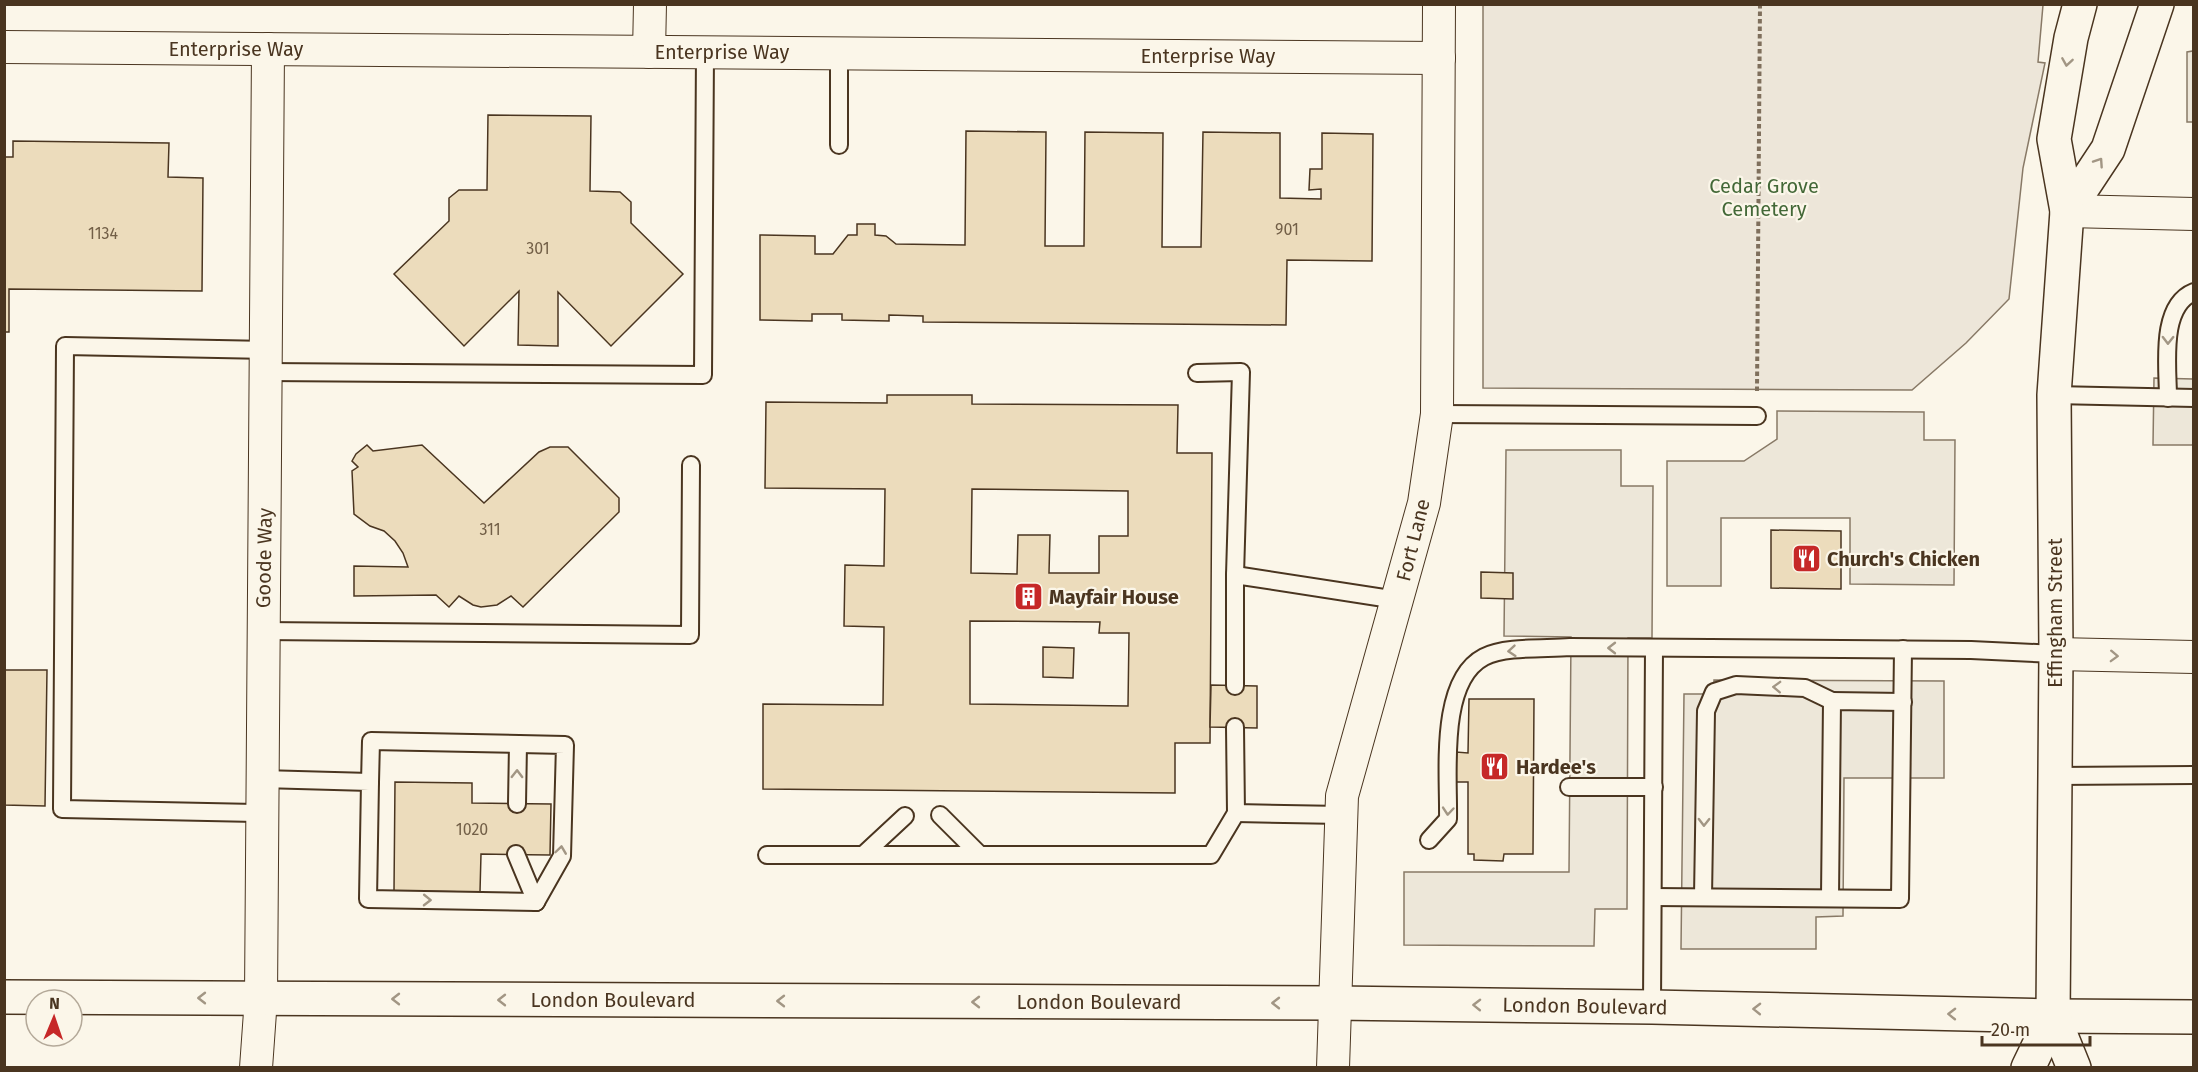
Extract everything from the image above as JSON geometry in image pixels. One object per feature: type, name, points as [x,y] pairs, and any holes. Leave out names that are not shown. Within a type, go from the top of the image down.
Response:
[{"type":"main road","name":"Effingham Street","points":[[2074,1068],[2052,1016],[2056,654],[2054,395],[2067,211],[2054,139],[2071,38],[2080,4]]},
{"type":"main road","name":"Effingham Street","points":[[2067,211],[2108,149],[2157,4]]},
{"type":"main road","name":"London Boulevard","points":[[4,997],[1335,1003],[1652,1006],[2052,1016],[2193,1017]]},
{"type":"main road","name":"Effingham Street","points":[[2028,1068],[2052,1016]]},
{"type":"street","points":[[649,52],[650,4]]},
{"type":"street","name":"Fort Lane","points":[[1333,1068],[1342,796],[1424,503],[1437,414],[1439,4]]},
{"type":"street","name":"Enterprise Way","points":[[4,47],[1439,58]]},
{"type":"street","name":"Goode Way","points":[[256,1068],[261,999],[268,49]]},
{"type":"street","points":[[2067,211],[2193,214]]},
{"type":"street","points":[[2056,654],[2193,657]]},
{"type":"lane","points":[[262,813],[62,809],[65,346],[265,361],[703,375],[705,52]]},
{"type":"lane","points":[[839,145],[840,53]]},
{"type":"lane","points":[[2168,398],[2168,330],[2174,309],[2193,292]]},
{"type":"lane","points":[[1197,373],[1241,372],[1235,575],[1235,686]]},
{"type":"lane","points":[[2054,395],[2193,398]]},
{"type":"lane","points":[[1437,414],[1757,416]]},
{"type":"lane","points":[[263,631],[690,634],[692,465]]},
{"type":"lane","points":[[1235,575],[1398,600]]},
{"type":"lane","points":[[1429,840],[1448,819],[1451,706],[1469,667],[1485,656],[1503,652],[1570,647],[1904,650],[2056,654]]},
{"type":"lane","points":[[1652,1006],[1654,648]]},
{"type":"lane","points":[[1653,897],[1900,899],[1904,650]]},
{"type":"lane","points":[[1703,897],[1706,711],[1714,692],[1736,685],[1805,688],[1832,701],[1903,702]]},
{"type":"lane","points":[[1830,898],[1832,701]]},
{"type":"lane","points":[[767,855],[1211,855],[1236,813],[1236,728]]},
{"type":"lane","points":[[370,741],[565,745],[562,856],[536,902],[368,898],[370,741]]},
{"type":"lane","points":[[517,804],[518,744]]},
{"type":"lane","points":[[2055,776],[2193,775]]},
{"type":"lane","points":[[262,779],[370,782]]},
{"type":"lane","points":[[1569,787],[1654,787]]},
{"type":"lane","points":[[1236,813],[1342,815]]},
{"type":"lane","points":[[940,815],[980,855]]},
{"type":"lane","points":[[863,855],[905,816]]},
{"type":"lane","points":[[516,854],[536,902]]},
{"type":"path","points":[[1757,416],[1760,4]]},
{"type":"green space","name":"Cedar Grove Cemetery","points":[[1483,5],[2043,5],[2038,62],[2045,63],[2023,168],[2009,299],[1966,343],[1912,390],[1483,388]]},
{"type":"shaded area","points":[[2193,51],[2193,122],[2187,122],[2187,52]]},
{"type":"shaded area","points":[[2154,378],[2193,379],[2193,445],[2153,445]]},
{"type":"shaded area","points":[[1777,411],[1924,412],[1924,440],[1955,440],[1954,585],[1850,584],[1850,518],[1721,518],[1721,586],[1667,586],[1667,461],[1744,461],[1777,439]]},
{"type":"shaded area","points":[[1506,450],[1621,450],[1621,486],[1653,486],[1652,638],[1628,638],[1627,909],[1595,909],[1594,946],[1404,945],[1404,872],[1569,872],[1571,637],[1504,636]]},
{"type":"shaded area","points":[[1714,680],[1944,681],[1944,778],[1844,778],[1843,916],[1816,917],[1816,949],[1681,949],[1684,694],[1714,694]]},
{"type":"building","points":[[488,115],[591,116],[590,191],[620,192],[631,202],[631,223],[683,274],[611,346],[558,292],[558,346],[518,345],[519,291],[464,346],[394,274],[449,221],[449,198],[459,190],[487,190]]},
{"type":"building","points":[[966,131],[1046,132],[1045,246],[1084,246],[1085,132],[1163,133],[1162,247],[1201,247],[1203,132],[1280,133],[1280,198],[1321,199],[1321,189],[1309,190],[1310,169],[1322,169],[1322,133],[1373,134],[1372,261],[1287,260],[1286,325],[923,322],[923,316],[889,315],[889,321],[842,320],[842,314],[812,314],[812,321],[760,320],[760,235],[815,236],[815,254],[833,254],[848,235],[857,235],[857,224],[875,224],[875,235],[886,236],[896,244],[965,245]]},
{"type":"building","points":[[13,141],[169,143],[168,177],[203,178],[202,291],[9,289],[9,332],[4,332],[4,157],[13,157]]},
{"type":"building","name":"Mayfair House","points":[[887,395],[972,395],[972,404],[1178,405],[1177,453],[1212,453],[1210,743],[1175,743],[1175,793],[763,789],[763,704],[883,705],[884,627],[844,626],[845,565],[884,566],[885,489],[765,488],[766,402],[887,403]],"holes":[[[972,489],[1128,491],[1128,536],[1099,536],[1099,573],[1049,573],[1050,535],[1018,535],[1017,574],[971,573]],[[970,621],[1100,622],[1099,633],[1129,633],[1128,706],[970,704]]]},
{"type":"building","points":[[367,445],[373,451],[422,445],[484,503],[539,452],[550,447],[568,447],[619,498],[619,512],[523,607],[511,596],[497,605],[481,607],[459,596],[449,607],[436,595],[354,596],[354,566],[408,567],[395,541],[384,531],[370,526],[354,514],[352,471],[358,467],[352,461],[356,454]]},
{"type":"building","name":"Church's Chicken","points":[[1771,530],[1841,531],[1841,589],[1771,588]]},
{"type":"building","points":[[1481,572],[1513,573],[1513,599],[1481,598]]},
{"type":"building","points":[[1043,647],[1074,648],[1073,678],[1043,677]]},
{"type":"building","points":[[4,670],[47,670],[45,806],[4,805]]},
{"type":"building","points":[[1211,685],[1257,686],[1257,728],[1210,727]]},
{"type":"building","name":"Hardee's","points":[[1469,699],[1534,699],[1533,854],[1504,854],[1503,861],[1474,860],[1474,854],[1468,854],[1468,782],[1456,782],[1456,752],[1468,753]]},
{"type":"building","points":[[395,782],[472,783],[472,803],[551,804],[550,855],[481,854],[480,892],[394,891]]},
{"type":"place","name":"Church's Chicken","points":[[1806,559]]},
{"type":"place","name":"Mayfair House","points":[[1028,597]]},
{"type":"place","name":"Hardee's","points":[[1495,767]]}]
